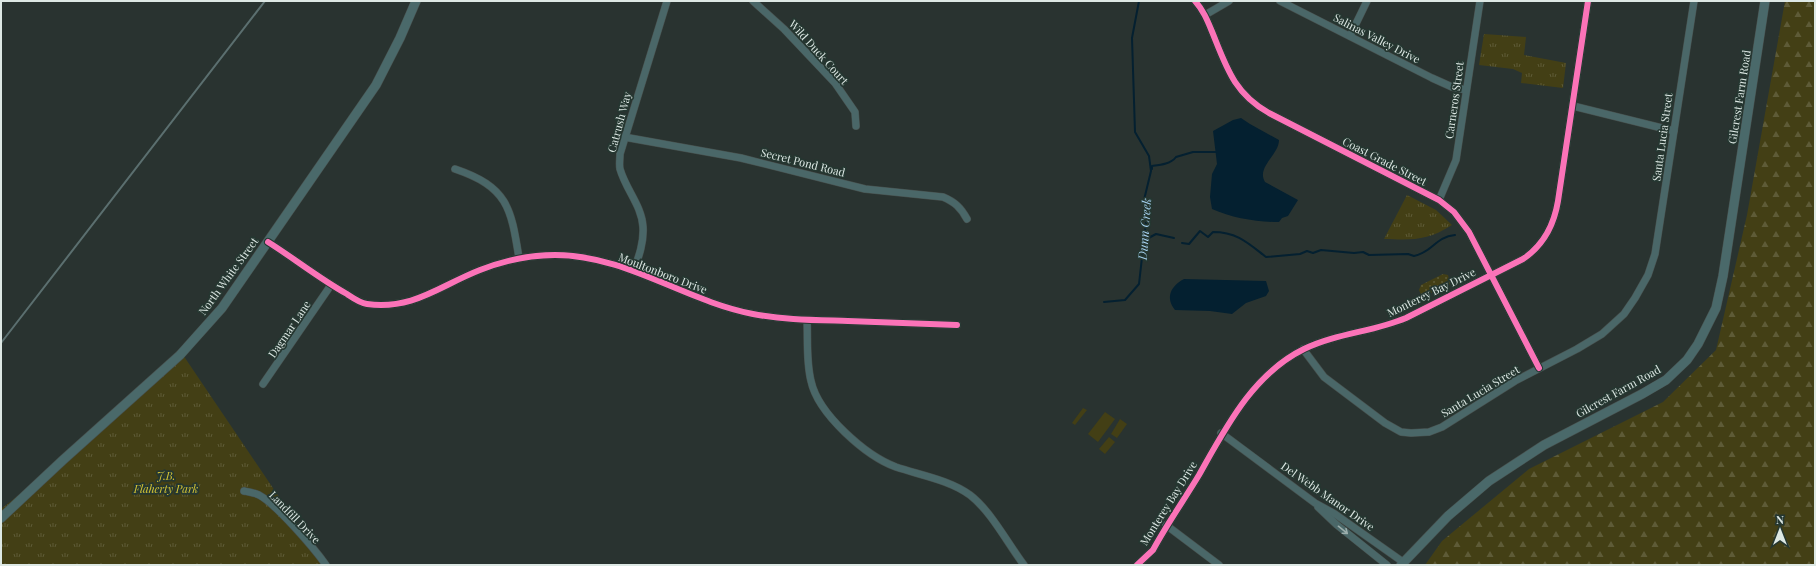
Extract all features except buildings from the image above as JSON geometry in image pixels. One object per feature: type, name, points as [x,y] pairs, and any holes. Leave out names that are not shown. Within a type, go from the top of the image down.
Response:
[{"type":"main road","name":"North White Street","points":[[1,518],[180,355],[222,308],[376,85],[400,38],[416,1]]},
{"type":"main road","name":"Gilcrest Farm Road","points":[[1402,564],[1454,511],[1489,480],[1544,445],[1666,380],[1687,360],[1698,344],[1716,308],[1720,289],[1765,1]]},
{"type":"street","name":"Catrush Way","points":[[634,270],[643,243],[643,227],[640,212],[627,187],[620,168],[620,154],[667,1]]},
{"type":"street","name":"Wild Duck Court","points":[[753,1],[784,29],[835,83],[855,112],[856,126]]},
{"type":"street","name":"Coast Grade Street","points":[[1196,1],[1205,15],[1232,78],[1239,90],[1251,102],[1269,113],[1439,200],[1446,204],[1461,219],[1539,368]]},
{"type":"street","points":[[1205,15],[1229,1]]},
{"type":"street","name":"Salinas Valley Drive","points":[[1280,1],[1443,84],[1466,90]]},
{"type":"street","points":[[1350,36],[1368,1]]},
{"type":"street","name":"Carneros Street","points":[[1439,200],[1456,160],[1480,1]]},
{"type":"street","name":"Monterey Bay Drive","points":[[1137,565],[1152,550],[1166,525],[1198,476],[1221,433],[1264,377],[1285,359],[1303,349],[1332,338],[1395,323],[1530,254],[1550,230],[1556,215],[1588,1]]},
{"type":"street","name":"Santa Lucia Street","points":[[1303,349],[1324,377],[1385,424],[1401,432],[1411,433],[1429,432],[1442,427],[1493,394],[1602,334],[1624,314],[1642,287],[1652,265],[1658,242],[1694,1]]},
{"type":"street","points":[[1573,106],[1674,131]]},
{"type":"street","name":"Secret Pond Road","points":[[624,137],[741,158],[865,189],[944,197],[952,200],[960,207],[967,219]]},
{"type":"street","points":[[455,169],[474,175],[498,193],[508,207],[513,220],[519,258]]},
{"type":"street","name":"Moultonboro Drive","points":[[268,242],[331,285],[364,303],[387,306],[403,304],[426,296],[480,270],[519,258],[554,255],[578,256],[634,270],[710,302],[753,314],[807,320],[957,325]]},
{"type":"street","name":"Dagmar Lane","points":[[263,384],[331,285]]},
{"type":"street","points":[[807,320],[808,364],[811,383],[830,416],[853,441],[878,459],[948,484],[969,494],[986,512],[1024,565]]},
{"type":"street","name":"Del Webb Manor Drive","points":[[1221,433],[1315,503],[1335,514],[1402,564]]},
{"type":"street","name":"Landfill Drive","points":[[244,491],[259,495],[267,501],[287,520],[326,565]]},
{"type":"street","points":[[1315,503],[1321,511],[1337,525],[1387,565]]},
{"type":"street","points":[[1166,525],[1219,565]]},
{"type":"green space","points":[[1785,1],[1815,1],[1815,565],[1425,565],[1442,541],[1529,469],[1663,402],[1716,350],[1747,215]]},
{"type":"green space","points":[[1484,34],[1526,37],[1524,55],[1566,63],[1563,88],[1521,83],[1522,73],[1513,69],[1479,65]]},
{"type":"green space","points":[[1407,195],[1436,210],[1452,225],[1427,237],[1411,239],[1384,239]]},
{"type":"green space","points":[[1443,274],[1448,275],[1450,284],[1422,297],[1419,290],[1421,285]]},
{"type":"green space","name":"J.B. Flaherty Park","points":[[181,352],[325,565],[1,565],[1,509],[63,460]]},
{"type":"green space","points":[[1083,408],[1087,410],[1075,425],[1072,423]]},
{"type":"green space","points":[[1105,412],[1115,419],[1098,442],[1088,434]]},
{"type":"green space","points":[[1120,419],[1127,424],[1117,438],[1111,434]]},
{"type":"green space","points":[[1109,437],[1115,442],[1105,454],[1099,449]]},
{"type":"water","points":[[1241,118],[1279,140],[1276,151],[1265,166],[1263,177],[1265,182],[1298,200],[1288,216],[1282,218],[1279,222],[1244,219],[1212,209],[1210,197],[1212,174],[1217,164],[1213,131],[1233,120]]},
{"type":"water","points":[[1184,279],[1266,281],[1269,291],[1266,296],[1246,303],[1232,314],[1210,311],[1175,310],[1170,301],[1171,292],[1179,282]]},
{"type":"waterway","name":"Dunn Creek","points":[[1104,302],[1125,300],[1139,284],[1146,222],[1144,200],[1151,171],[1149,156],[1135,132],[1132,38],[1139,1]]},
{"type":"waterway","points":[[1152,169],[1152,166],[1168,163],[1176,157],[1193,152],[1216,152]]},
{"type":"waterway","points":[[1182,243],[1189,244],[1200,231],[1208,237],[1213,232],[1221,232],[1242,239],[1266,257],[1300,254],[1307,251],[1313,253],[1321,250],[1354,253],[1363,252],[1369,255],[1408,254],[1414,256],[1426,251],[1438,241],[1448,236],[1455,235]]},
{"type":"waterway","points":[[1143,241],[1156,234],[1174,238]]},
{"type":"railway","points":[[1,343],[265,1]]},
{"type":"cycle path","points":[[1195,1],[1206,17],[1234,80],[1240,89],[1257,106],[1439,200],[1454,212],[1469,232],[1539,368]]},
{"type":"cycle path","points":[[1137,565],[1153,550],[1242,403],[1270,372],[1304,349],[1329,339],[1393,323],[1406,318],[1523,259],[1542,241],[1551,226],[1558,201],[1588,1]]},
{"type":"cycle path","points":[[268,242],[337,288],[362,303],[367,304],[384,305],[413,300],[465,276],[498,264],[526,257],[555,255],[581,257],[606,262],[631,270],[728,308],[753,314],[800,319],[957,325]]}]
